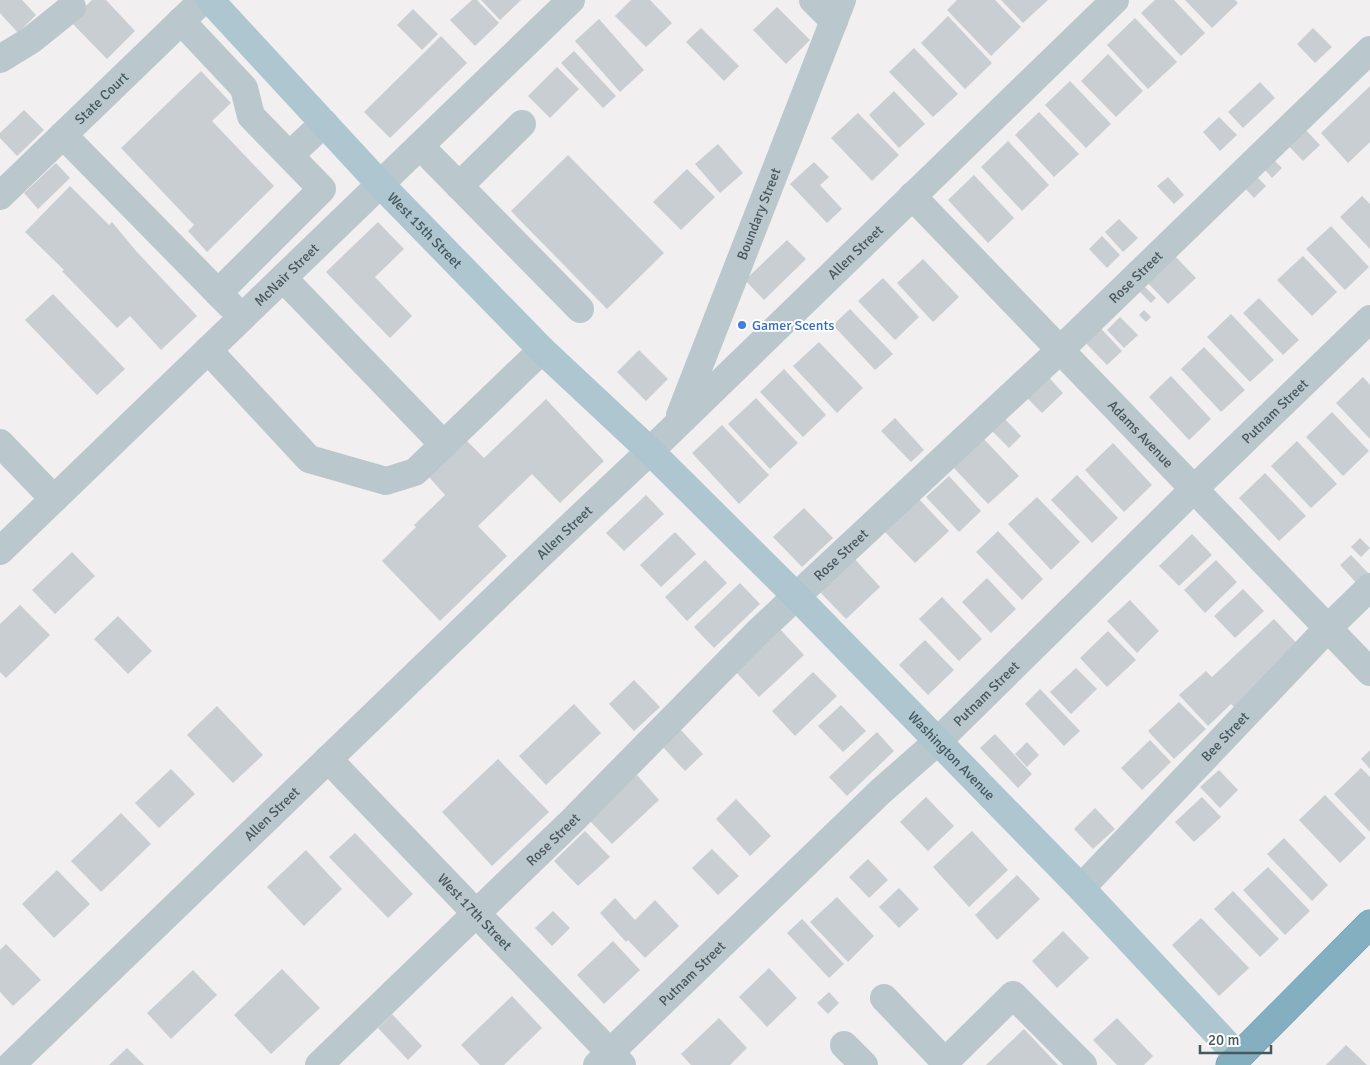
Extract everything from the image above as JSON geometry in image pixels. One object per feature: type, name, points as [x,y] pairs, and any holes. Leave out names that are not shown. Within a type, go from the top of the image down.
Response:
[{"type":"highway","points":[[1238,1062],[1370,924]]},
{"type":"main road","name":"West 15th Street","points":[[210,0],[380,184],[542,350],[650,451]]},
{"type":"main road","name":"Washington Avenue","points":[[650,451],[796,596],[1081,888],[1238,1062]]},
{"type":"street","name":"State Court","points":[[0,196],[203,0]]},
{"type":"street","name":"McNair Street","points":[[0,550],[572,0]]},
{"type":"street","points":[[813,0],[838,11]]},
{"type":"street","name":"Allen Street","points":[[11,1060],[675,427],[1115,0]]},
{"type":"street","points":[[3,53],[31,40],[72,2]]},
{"type":"street","name":"Boundary Street","points":[[675,427],[838,11]]},
{"type":"street","points":[[181,21],[244,88],[251,116],[322,189],[218,292]]},
{"type":"street","name":"Rose Street","points":[[319,1065],[572,821],[758,632],[1060,350],[1370,50]]},
{"type":"street","points":[[238,81],[261,56]]},
{"type":"street","points":[[290,155],[324,123]]},
{"type":"street","points":[[459,186],[522,124]]},
{"type":"street","points":[[63,135],[242,317]]},
{"type":"street","points":[[420,146],[580,309]]},
{"type":"street","name":"Adams Avenue","points":[[912,196],[1370,672]]},
{"type":"street","points":[[301,210],[326,236]]},
{"type":"street","points":[[282,278],[444,445]]},
{"type":"street","name":"Putnam Street","points":[[610,1061],[880,792],[938,741],[1370,319]]},
{"type":"street","points":[[208,350],[309,459],[386,481],[415,472],[542,350]]},
{"type":"street","points":[[0,443],[54,499]]},
{"type":"street","name":"Bee Street","points":[[1081,888],[1328,628],[1370,587]]},
{"type":"street","name":"West 17th Street","points":[[328,759],[476,913],[610,1061]]},
{"type":"street","points":[[884,998],[945,1064],[1013,995],[1083,1065]]},
{"type":"street","points":[[844,1044],[864,1065]]},
{"type":"building","points":[[0,0],[22,0],[36,15],[18,33],[0,13]]},
{"type":"building","points":[[92,0],[106,0],[135,31],[107,59],[70,21]]},
{"type":"building","points":[[472,0],[477,0],[499,23],[475,46],[450,20]]},
{"type":"building","points":[[481,0],[521,0],[500,20]]},
{"type":"building","points":[[631,0],[650,0],[672,23],[646,47],[615,16]]},
{"type":"building","points":[[957,0],[995,0],[1021,27],[991,56],[947,10]]},
{"type":"building","points":[[1001,0],[1048,0],[1023,23]]},
{"type":"building","points":[[1155,0],[1174,0],[1205,33],[1181,56],[1141,13]]},
{"type":"building","points":[[1185,0],[1235,0],[1238,3],[1212,28]]},
{"type":"building","points":[[777,7],[810,40],[786,64],[753,30]]},
{"type":"building","points":[[413,9],[438,34],[422,50],[397,25]]},
{"type":"building","points":[[948,16],[992,63],[965,89],[921,43]]},
{"type":"building","points":[[1135,18],[1177,62],[1148,89],[1107,45]]},
{"type":"building","points":[[599,19],[644,70],[620,92],[575,41]]},
{"type":"building","points":[[701,28],[739,66],[724,81],[686,42]]},
{"type":"building","points":[[1313,28],[1332,47],[1315,63],[1297,44]]},
{"type":"building","points":[[441,36],[467,63],[390,138],[364,112]]},
{"type":"building","points":[[914,48],[958,94],[933,117],[889,72]]},
{"type":"building","points":[[574,51],[616,96],[603,108],[561,63]]},
{"type":"building","points":[[1108,54],[1143,91],[1116,117],[1081,81]]},
{"type":"building","points":[[557,67],[579,89],[550,118],[528,96]]},
{"type":"building","points":[[201,71],[231,103],[212,121],[274,186],[207,252],[188,231],[194,225],[121,148]]},
{"type":"building","points":[[1070,81],[1111,124],[1086,148],[1045,105]]},
{"type":"building","points":[[1260,82],[1275,98],[1243,128],[1228,112]]},
{"type":"building","points":[[1370,86],[1370,142],[1348,163],[1321,133]]},
{"type":"building","points":[[894,91],[925,124],[899,148],[869,115]]},
{"type":"building","points":[[24,110],[44,130],[17,156],[0,138],[0,133]]},
{"type":"building","points":[[1039,112],[1079,154],[1054,177],[1015,135]]},
{"type":"building","points":[[858,113],[899,155],[872,181],[831,138]]},
{"type":"building","points":[[1219,117],[1237,135],[1220,151],[1203,132]]},
{"type":"building","points":[[1301,125],[1320,145],[1303,161],[1284,141]]},
{"type":"building","points":[[1008,141],[1049,185],[1022,211],[981,167]]},
{"type":"building","points":[[718,144],[743,173],[720,193],[695,164]]},
{"type":"building","points":[[568,155],[664,253],[607,309],[511,211]]},
{"type":"building","points":[[1270,156],[1282,168],[1272,178],[1261,165]]},
{"type":"building","points":[[814,162],[829,177],[820,185],[842,209],[827,223],[790,184]]},
{"type":"building","points":[[56,163],[70,178],[38,209],[24,193]]},
{"type":"building","points":[[687,169],[715,197],[681,230],[653,202]]},
{"type":"building","points":[[1251,171],[1266,186],[1254,198],[1239,182]]},
{"type":"building","points":[[974,175],[1014,218],[988,243],[948,200]]},
{"type":"building","points":[[1168,177],[1184,195],[1174,204],[1157,186]]},
{"type":"building","points":[[70,186],[109,225],[112,222],[136,251],[197,316],[161,350],[130,316],[117,328],[62,271],[64,270],[25,232]]},
{"type":"building","points":[[1362,196],[1370,204],[1370,249],[1340,217]]},
{"type":"building","points":[[1119,219],[1138,238],[1123,252],[1105,232]]},
{"type":"building","points":[[378,222],[404,249],[375,277],[412,316],[390,338],[326,272]]},
{"type":"building","points":[[1331,226],[1369,267],[1345,290],[1306,249]]},
{"type":"building","points":[[1102,236],[1120,255],[1107,268],[1089,249]]},
{"type":"building","points":[[787,240],[806,259],[764,300],[745,280]]},
{"type":"building","points":[[1173,254],[1196,278],[1168,304],[1145,280]]},
{"type":"building","points":[[1303,256],[1337,292],[1312,316],[1277,280]]},
{"type":"building","points":[[923,259],[959,297],[933,322],[897,283]]},
{"type":"building","points":[[883,278],[919,317],[895,340],[858,301]]},
{"type":"building","points":[[1140,282],[1156,298],[1151,303],[1135,287]]},
{"type":"building","points":[[53,294],[125,369],[97,395],[25,320]]},
{"type":"building","points":[[1259,298],[1299,340],[1283,355],[1243,313]]},
{"type":"building","points":[[850,309],[893,354],[875,370],[833,325]]},
{"type":"building","points":[[1144,310],[1151,317],[1146,322],[1139,315]]},
{"type":"building","points":[[1231,314],[1274,360],[1250,382],[1207,337]]},
{"type":"building","points":[[1120,317],[1138,335],[1124,348],[1107,330]]},
{"type":"building","points":[[1094,321],[1122,351],[1107,365],[1079,336]]},
{"type":"building","points":[[819,342],[863,388],[837,413],[793,366]]},
{"type":"building","points":[[1204,347],[1245,390],[1221,412],[1181,369]]},
{"type":"building","points":[[639,350],[668,379],[646,401],[617,372]]},
{"type":"building","points":[[784,369],[826,415],[803,437],[760,392]]},
{"type":"building","points":[[1044,372],[1063,393],[1042,413],[1022,393]]},
{"type":"building","points":[[1171,376],[1211,419],[1189,440],[1149,397]]},
{"type":"building","points":[[1363,377],[1370,385],[1370,439],[1336,403]]},
{"type":"building","points":[[756,398],[798,443],[770,469],[728,424]]},
{"type":"building","points":[[546,399],[604,461],[560,503],[532,474],[478,526],[507,556],[440,621],[382,561],[416,527],[414,525],[445,495],[429,477],[467,441],[484,458]]},
{"type":"building","points":[[1332,412],[1369,451],[1343,476],[1306,437]]},
{"type":"building","points":[[1002,416],[1021,436],[1009,448],[989,428]]},
{"type":"building","points":[[895,418],[924,450],[911,462],[881,431]]},
{"type":"building","points":[[722,425],[769,475],[739,504],[692,453]]},
{"type":"building","points":[[982,437],[1019,476],[988,504],[952,466]]},
{"type":"building","points":[[1297,441],[1337,484],[1311,508],[1271,466]]},
{"type":"building","points":[[1113,443],[1152,485],[1124,512],[1085,470]]},
{"type":"building","points":[[1265,473],[1306,516],[1279,541],[1239,498]]},
{"type":"building","points":[[1077,475],[1118,518],[1092,543],[1051,500]]},
{"type":"building","points":[[949,476],[981,511],[959,532],[926,497]]},
{"type":"building","points":[[646,495],[664,514],[624,551],[606,533]]},
{"type":"building","points":[[1037,497],[1080,542],[1051,570],[1008,524]]},
{"type":"building","points":[[919,499],[949,531],[915,563],[885,532]]},
{"type":"building","points":[[804,508],[833,538],[802,567],[773,537]]},
{"type":"building","points":[[998,531],[1043,579],[1022,600],[976,552]]},
{"type":"building","points":[[675,532],[696,554],[661,587],[640,565]]},
{"type":"building","points":[[1192,534],[1212,555],[1179,586],[1159,566]]},
{"type":"building","points":[[1360,538],[1370,548],[1361,557],[1351,547]]},
{"type":"building","points":[[72,552],[95,576],[55,614],[32,590]]},
{"type":"building","points":[[1351,555],[1370,575],[1360,587],[1340,565]]},
{"type":"building","points":[[854,558],[880,587],[846,619],[819,591]]},
{"type":"building","points":[[705,560],[727,583],[687,621],[665,597]]},
{"type":"building","points":[[1216,560],[1237,582],[1205,613],[1184,590]]},
{"type":"building","points":[[987,578],[1016,609],[991,633],[962,602]]},
{"type":"building","points":[[740,583],[760,604],[714,648],[694,627]]},
{"type":"building","points":[[1243,589],[1264,611],[1235,638],[1214,616]]},
{"type":"building","points":[[942,597],[982,639],[959,661],[919,619]]},
{"type":"building","points":[[1130,600],[1159,631],[1137,653],[1107,621]]},
{"type":"building","points":[[20,605],[50,635],[6,678],[0,672],[0,624]]},
{"type":"building","points":[[118,616],[152,651],[128,674],[94,639]]},
{"type":"building","points":[[1274,619],[1302,649],[1237,710],[1231,704],[1208,726],[1179,695],[1206,671],[1212,677]]},
{"type":"building","points":[[780,629],[804,655],[759,697],[735,671]]},
{"type":"building","points":[[1108,631],[1136,660],[1107,687],[1080,658]]},
{"type":"building","points":[[925,640],[954,670],[928,695],[899,665]]},
{"type":"building","points":[[1076,668],[1097,689],[1071,714],[1050,692]]},
{"type":"building","points":[[813,672],[837,696],[795,736],[772,711]]},
{"type":"building","points":[[634,680],[660,707],[634,731],[609,704]]},
{"type":"building","points":[[1040,689],[1080,731],[1064,746],[1025,704]]},
{"type":"building","points":[[1179,702],[1206,729],[1174,759],[1148,731]]},
{"type":"building","points":[[574,704],[601,733],[546,785],[519,756]]},
{"type":"building","points":[[841,705],[866,731],[843,752],[818,726]]},
{"type":"building","points":[[217,706],[263,755],[233,783],[187,735]]},
{"type":"building","points":[[680,729],[703,754],[685,771],[662,746]]},
{"type":"building","points":[[877,732],[894,751],[847,796],[829,777]]},
{"type":"building","points":[[995,734],[1032,774],[1018,788],[980,748]]},
{"type":"building","points":[[1150,740],[1171,762],[1142,790],[1121,768]]},
{"type":"building","points":[[1027,742],[1039,755],[1027,767],[1015,754]]},
{"type":"building","points":[[1370,750],[1370,769],[1361,759]]},
{"type":"building","points":[[498,759],[549,812],[492,866],[442,812]]},
{"type":"building","points":[[1361,768],[1370,777],[1370,832],[1334,794]]},
{"type":"building","points":[[171,769],[195,794],[159,828],[135,803]]},
{"type":"building","points":[[1219,770],[1238,790],[1220,808],[1200,787]]},
{"type":"building","points":[[637,775],[659,800],[612,844],[589,820]]},
{"type":"building","points":[[1325,795],[1366,838],[1340,863],[1299,820]]},
{"type":"building","points":[[926,797],[954,826],[928,851],[900,822]]},
{"type":"building","points":[[1202,797],[1221,817],[1194,842],[1175,822]]},
{"type":"building","points":[[736,799],[771,836],[750,856],[716,819]]},
{"type":"building","points":[[1095,808],[1115,829],[1093,849],[1074,829]]},
{"type":"building","points":[[121,813],[151,844],[101,892],[71,861]]},
{"type":"building","points":[[585,831],[610,857],[578,886],[554,861]]},
{"type":"building","points":[[972,831],[1008,870],[969,907],[933,867]]},
{"type":"building","points":[[355,833],[413,894],[388,918],[329,857]]},
{"type":"building","points":[[1284,838],[1328,885],[1312,901],[1267,854]]},
{"type":"building","points":[[712,849],[739,876],[718,895],[692,868]]},
{"type":"building","points":[[306,850],[342,889],[304,926],[267,887]]},
{"type":"building","points":[[868,859],[888,880],[869,898],[849,877]]},
{"type":"building","points":[[1268,867],[1310,911],[1285,935],[1243,890]]},
{"type":"building","points":[[57,870],[90,904],[54,938],[22,904]]},
{"type":"building","points":[[1017,875],[1040,899],[997,940],[975,915]]},
{"type":"building","points":[[899,888],[919,909],[899,928],[879,907]]},
{"type":"building","points":[[1233,891],[1279,939],[1260,957],[1214,909]]},
{"type":"building","points":[[837,897],[874,936],[848,962],[810,922]]},
{"type":"building","points":[[615,898],[635,920],[655,900],[679,926],[645,958],[628,940],[626,942],[600,913]]},
{"type":"building","points":[[553,911],[570,928],[552,946],[535,928]]},
{"type":"building","points":[[1201,918],[1249,968],[1219,996],[1172,945]]},
{"type":"building","points":[[802,919],[844,964],[829,978],[787,933]]},
{"type":"building","points":[[1063,931],[1089,958],[1057,988],[1032,961]]},
{"type":"building","points":[[613,941],[640,970],[604,1004],[577,975]]},
{"type":"building","points":[[6,944],[41,980],[13,1006],[0,992],[0,950]]},
{"type":"building","points":[[769,968],[797,998],[767,1027],[739,997]]},
{"type":"building","points":[[282,969],[320,1008],[271,1054],[234,1015]]},
{"type":"building","points":[[193,970],[217,995],[171,1039],[147,1013]]},
{"type":"building","points":[[829,992],[839,1003],[828,1014],[817,1003]]},
{"type":"building","points":[[512,996],[542,1028],[504,1065],[480,1065],[461,1045]]},
{"type":"building","points":[[392,1014],[422,1046],[408,1060],[378,1028]]},
{"type":"building","points":[[719,1018],[747,1048],[730,1065],[691,1065],[681,1054]]},
{"type":"building","points":[[1117,1018],[1153,1056],[1144,1065],[1117,1065],[1093,1040]]},
{"type":"building","points":[[1024,1029],[1058,1065],[986,1065]]},
{"type":"building","points":[[1346,1045],[1367,1065],[1326,1065]]},
{"type":"building","points":[[127,1048],[144,1065],[109,1065]]},
{"type":"place","name":"Gamer Scents","points":[[742,325]]}]
